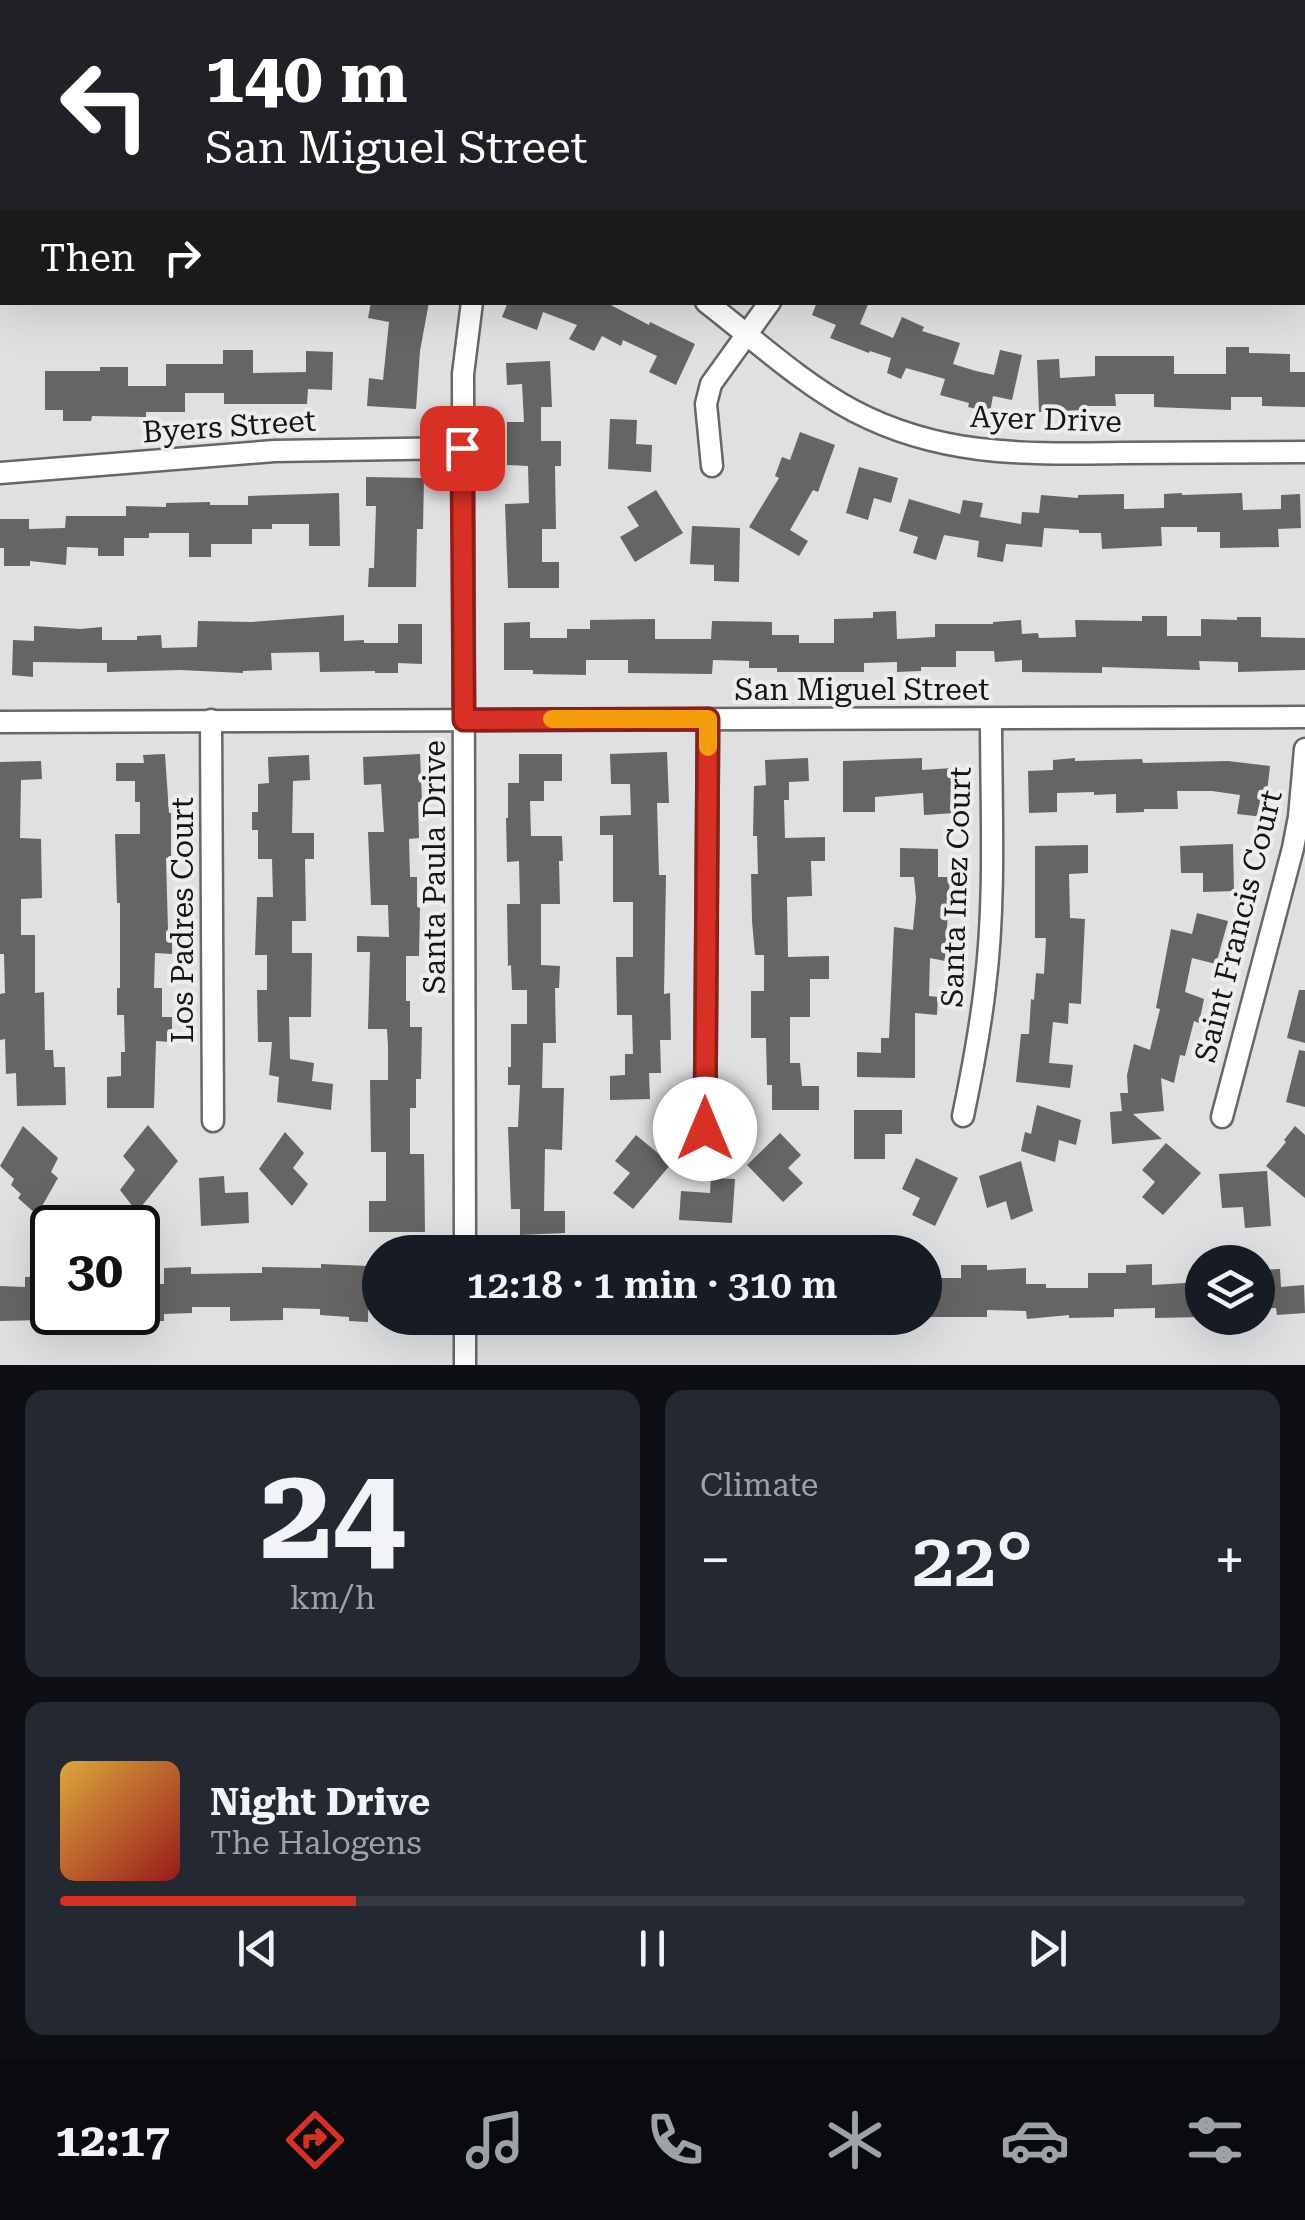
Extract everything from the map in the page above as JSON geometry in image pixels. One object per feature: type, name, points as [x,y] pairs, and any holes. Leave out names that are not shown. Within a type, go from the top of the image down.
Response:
[{"type":"street","name":"Santa Paula Drive","points":[[465,1235],[462,448],[463,374],[472,305]]},
{"type":"street","name":"Ayer Drive","points":[[710,305],[820,390],[894,429],[932,441],[1002,453],[1305,452]]},
{"type":"street","points":[[712,466],[706,404],[711,384],[768,305]]},
{"type":"street","name":"Byers Street","points":[[0,473],[301,450],[462,448]]},
{"type":"street","name":"San Miguel Street","points":[[0,722],[1305,717]]},
{"type":"street","name":"Santa Inez Court","points":[[964,1116],[986,984],[991,908],[991,718]]},
{"type":"street","points":[[705,1129],[708,719]]},
{"type":"street","name":"Los Padres Court","points":[[211,720],[213,1120]]},
{"type":"street","name":"Saint Francis Court","points":[[1222,1118],[1300,817],[1305,748]]},
{"type":"street","points":[[465,1335],[466,1365]]},
{"type":"building","points":[[370,305],[428,305],[416,409],[367,406],[369,378],[383,380],[389,322],[368,318]]},
{"type":"building","points":[[507,305],[611,305],[695,344],[676,385],[649,372],[657,356],[623,340],[621,346],[602,336],[594,351],[569,339],[577,325],[543,312],[537,330],[502,317]]},
{"type":"building","points":[[816,305],[868,305],[860,324],[893,338],[902,317],[924,327],[922,331],[960,343],[953,364],[994,375],[1000,350],[1022,355],[1012,400],[993,396],[990,412],[940,395],[945,379],[906,368],[901,379],[887,373],[891,358],[830,338],[836,325],[812,315]]},
{"type":"building","points":[[1226,347],[1249,347],[1249,353],[1290,354],[1290,372],[1305,372],[1305,407],[1262,406],[1262,397],[1231,397],[1231,410],[1154,407],[1154,394],[1115,394],[1116,406],[1039,412],[1037,360],[1059,359],[1060,378],[1095,376],[1095,356],[1174,356],[1174,374],[1226,374]]},
{"type":"building","points":[[223,350],[253,350],[253,373],[306,372],[306,351],[333,352],[332,390],[308,389],[307,404],[224,404],[224,393],[185,393],[185,412],[146,412],[146,417],[92,416],[91,421],[63,421],[63,410],[45,410],[45,371],[128,367],[128,386],[166,386],[166,364],[223,364]]},
{"type":"building","points":[[550,361],[552,407],[541,407],[541,441],[561,441],[561,466],[555,466],[556,529],[542,529],[542,562],[559,562],[559,588],[508,588],[505,504],[529,503],[528,466],[507,465],[507,422],[524,422],[522,384],[507,385],[506,363]]},
{"type":"building","points":[[610,419],[637,420],[636,444],[652,445],[651,472],[608,469]]},
{"type":"building","points":[[800,432],[835,445],[818,492],[813,490],[790,530],[808,541],[799,556],[749,527],[779,478],[775,476],[782,457],[790,460]]},
{"type":"building","points":[[859,467],[898,478],[891,503],[874,498],[868,520],[846,513]]},
{"type":"building","points":[[366,477],[424,478],[423,529],[417,529],[416,587],[368,587],[369,568],[374,568],[376,506],[366,506]]},
{"type":"building","points":[[656,490],[683,533],[635,562],[620,537],[639,526],[627,507]]},
{"type":"building","points":[[339,493],[340,546],[309,546],[309,524],[272,524],[272,529],[252,529],[252,544],[211,544],[211,557],[189,557],[189,533],[149,533],[149,538],[124,538],[124,556],[98,556],[98,548],[67,547],[66,565],[30,561],[30,566],[4,566],[4,548],[0,548],[0,519],[29,519],[29,529],[65,528],[66,516],[126,516],[126,506],[210,502],[248,505],[248,496]]},
{"type":"building","points":[[1242,493],[1243,510],[1281,509],[1281,495],[1300,494],[1301,528],[1278,529],[1279,547],[1220,548],[1220,532],[1197,532],[1197,527],[1161,527],[1162,546],[1102,549],[1101,533],[1044,528],[1042,547],[1006,544],[1003,562],[977,557],[979,541],[944,535],[936,560],[913,553],[918,537],[899,531],[909,499],[960,514],[963,500],[983,503],[980,517],[1021,524],[1022,512],[1039,513],[1041,495],[1078,498],[1124,494],[1124,509],[1164,508],[1164,494]]},
{"type":"building","points":[[692,526],[740,528],[739,582],[714,581],[714,565],[690,564]]},
{"type":"building","points":[[896,611],[897,639],[935,637],[935,624],[1021,620],[1022,634],[1038,633],[1039,638],[1076,637],[1075,620],[1142,621],[1142,616],[1167,616],[1167,636],[1201,636],[1201,619],[1261,617],[1261,637],[1305,638],[1305,670],[1238,672],[1238,662],[1199,661],[1200,670],[1102,667],[1102,673],[1022,672],[1022,660],[995,662],[994,651],[956,651],[956,667],[921,667],[921,671],[897,672],[897,662],[864,663],[864,672],[777,672],[777,668],[749,668],[749,661],[713,660],[712,674],[628,673],[628,660],[586,660],[586,675],[504,670],[504,623],[530,622],[530,638],[567,638],[567,629],[590,629],[590,620],[655,619],[655,639],[711,639],[712,621],[772,622],[772,635],[799,635],[799,643],[834,643],[834,619],[873,618],[873,612]]},
{"type":"building","points":[[344,615],[344,641],[398,643],[398,624],[422,624],[422,664],[398,663],[398,673],[320,672],[319,652],[271,653],[272,670],[243,673],[107,672],[107,663],[33,662],[33,677],[12,675],[13,640],[34,641],[34,626],[102,627],[102,640],[161,635],[162,648],[197,647],[198,621],[252,622]]},
{"type":"building","points":[[667,752],[669,803],[657,803],[659,875],[666,875],[664,994],[670,993],[671,1040],[660,1040],[661,1073],[649,1073],[650,1099],[610,1100],[610,1076],[625,1075],[625,1054],[633,1054],[632,1015],[617,1015],[616,957],[633,957],[633,902],[613,902],[613,835],[600,835],[600,816],[631,815],[630,784],[611,784],[610,754]]},
{"type":"building","points":[[165,754],[171,813],[171,858],[166,858],[172,954],[155,953],[154,988],[162,988],[162,1017],[172,1017],[172,1042],[156,1041],[154,1108],[107,1108],[107,1077],[121,1076],[121,1052],[125,1052],[124,1015],[117,1015],[120,903],[115,834],[140,834],[140,802],[135,802],[135,781],[116,781],[116,763],[144,763],[143,755]]},
{"type":"building","points":[[420,754],[419,838],[409,839],[410,877],[417,877],[420,908],[419,956],[406,956],[406,1001],[410,1001],[410,1027],[422,1027],[421,1079],[416,1079],[416,1108],[410,1108],[410,1154],[424,1154],[425,1232],[369,1232],[369,1201],[386,1201],[386,1152],[371,1152],[370,1080],[388,1080],[388,1046],[387,1029],[368,1029],[370,952],[357,952],[357,936],[389,937],[388,905],[371,905],[368,832],[384,832],[381,784],[364,785],[363,757]]},
{"type":"building","points":[[519,754],[562,754],[562,781],[544,781],[544,801],[530,801],[531,836],[562,836],[560,904],[541,904],[541,965],[560,966],[559,988],[555,988],[556,1043],[543,1043],[542,1088],[564,1088],[562,1150],[545,1149],[544,1211],[565,1211],[565,1233],[520,1235],[520,1209],[511,1209],[508,1127],[518,1127],[520,1085],[508,1085],[511,1024],[527,1024],[527,990],[512,990],[511,965],[508,966],[507,904],[520,904],[519,861],[507,862],[508,783],[519,783]]},
{"type":"building","points":[[309,755],[310,780],[293,781],[292,833],[314,833],[314,859],[305,859],[306,921],[292,921],[292,953],[312,953],[311,1017],[289,1017],[290,1059],[314,1063],[312,1081],[333,1084],[331,1110],[277,1102],[279,1077],[269,1075],[272,1042],[258,1042],[257,990],[267,990],[267,955],[255,955],[257,897],[273,897],[272,859],[258,859],[258,830],[252,830],[252,812],[258,812],[258,784],[269,783],[268,757]]},
{"type":"building","points":[[808,758],[809,781],[789,782],[789,800],[784,800],[785,838],[825,837],[825,861],[811,861],[812,896],[787,897],[788,957],[829,956],[829,979],[810,979],[810,1017],[790,1017],[790,1063],[800,1063],[802,1086],[819,1086],[819,1110],[772,1110],[766,1038],[751,1038],[751,991],[764,991],[764,955],[755,955],[752,921],[751,874],[758,874],[757,836],[753,836],[754,786],[766,785],[765,760]]},
{"type":"building","points":[[922,758],[922,770],[953,768],[955,813],[924,815],[923,793],[875,797],[875,812],[843,812],[843,761]]},
{"type":"building","points":[[1142,759],[1143,763],[1228,761],[1270,766],[1264,817],[1237,814],[1240,795],[1212,791],[1177,791],[1178,809],[1116,813],[1116,794],[1057,793],[1057,812],[1029,813],[1028,771],[1053,770],[1053,760]]},
{"type":"building","points":[[41,761],[42,779],[21,780],[20,838],[41,839],[42,898],[21,899],[21,935],[35,935],[35,993],[44,992],[45,1050],[53,1050],[54,1067],[65,1067],[66,1105],[17,1106],[16,1073],[6,1074],[5,1039],[0,1040],[0,994],[5,993],[4,954],[0,954],[0,762]]},
{"type":"building","points":[[1233,844],[1234,891],[1203,892],[1203,873],[1181,873],[1180,846]]},
{"type":"building","points":[[1088,845],[1088,873],[1069,874],[1070,918],[1085,919],[1081,1004],[1069,1003],[1068,1024],[1053,1022],[1049,1063],[1073,1065],[1070,1088],[1016,1082],[1021,1034],[1029,1034],[1036,973],[1044,974],[1046,938],[1035,938],[1035,846]]},
{"type":"building","points":[[900,848],[938,849],[938,877],[950,877],[945,961],[930,958],[929,996],[938,997],[937,1015],[915,1013],[915,1078],[857,1077],[857,1052],[881,1053],[881,1038],[889,1038],[894,927],[913,930],[914,877],[900,877]]},
{"type":"building","points":[[1197,913],[1228,921],[1216,964],[1192,958],[1185,992],[1204,999],[1199,1023],[1194,1021],[1174,1083],[1161,1078],[1164,1111],[1133,1114],[1162,1139],[1112,1144],[1110,1112],[1122,1111],[1120,1093],[1128,1093],[1127,1075],[1134,1044],[1150,1050],[1171,929],[1192,934]]},
{"type":"building","points":[[1299,990],[1305,990],[1305,1043],[1287,1038]]},
{"type":"building","points":[[1299,1050],[1305,1051],[1305,1107],[1286,1102]]},
{"type":"building","points":[[1037,1105],[1081,1120],[1076,1145],[1059,1140],[1055,1162],[1021,1151],[1025,1132],[1031,1134]]},
{"type":"building","points":[[854,1110],[902,1110],[902,1134],[885,1134],[885,1159],[854,1159]]},
{"type":"building","points":[[148,1125],[178,1161],[143,1205],[132,1205],[120,1190],[135,1170],[123,1156]]},
{"type":"building","points":[[23,1126],[58,1158],[51,1172],[58,1178],[43,1205],[30,1205],[30,1209],[11,1185],[14,1179],[0,1166]]},
{"type":"building","points":[[1295,1126],[1305,1135],[1305,1198],[1266,1166]]},
{"type":"building","points":[[285,1132],[304,1153],[293,1168],[308,1184],[292,1206],[259,1169]]},
{"type":"building","points":[[780,1133],[801,1155],[788,1168],[803,1183],[783,1202],[747,1165]]},
{"type":"building","points":[[636,1135],[671,1164],[633,1209],[613,1193],[630,1173],[615,1161]]},
{"type":"building","points":[[1166,1143],[1201,1173],[1163,1215],[1142,1197],[1155,1182],[1142,1170]]},
{"type":"building","points":[[916,1158],[958,1178],[935,1226],[912,1215],[920,1198],[902,1189]]},
{"type":"building","points":[[1021,1161],[1033,1211],[1011,1220],[1006,1201],[987,1208],[979,1176]]},
{"type":"building","points":[[1267,1171],[1271,1226],[1245,1228],[1243,1207],[1222,1208],[1219,1174]]},
{"type":"building","points":[[224,1176],[225,1193],[248,1192],[249,1223],[201,1226],[199,1178]]},
{"type":"building","points":[[711,1178],[735,1179],[732,1223],[679,1220],[681,1191],[710,1193]]},
{"type":"building","points":[[321,1264],[362,1266],[362,1322],[320,1315],[320,1309],[283,1308],[283,1320],[230,1321],[230,1307],[192,1307],[192,1313],[164,1314],[164,1321],[160,1321],[164,1268],[191,1267],[191,1274],[262,1273],[262,1267],[321,1268]]},
{"type":"building","points":[[1152,1264],[1152,1285],[1185,1283],[1185,1317],[1155,1318],[1155,1308],[1114,1309],[1114,1317],[1069,1315],[1027,1319],[1026,1311],[987,1310],[987,1317],[942,1317],[942,1278],[961,1278],[961,1265],[987,1265],[987,1270],[1026,1268],[1026,1284],[1088,1288],[1088,1273],[1126,1273],[1126,1265]]},
{"type":"building","points":[[1275,1269],[1280,1269],[1281,1287],[1304,1285],[1305,1313],[1277,1315]]},
{"type":"building","points":[[25,1277],[30,1277],[30,1320],[0,1321],[0,1286],[25,1287]]},
{"type":"slow traffic","points":[[552,719],[708,719],[708,747]]},
{"type":"route","points":[[462,448],[464,720],[708,719],[705,1129]]}]
